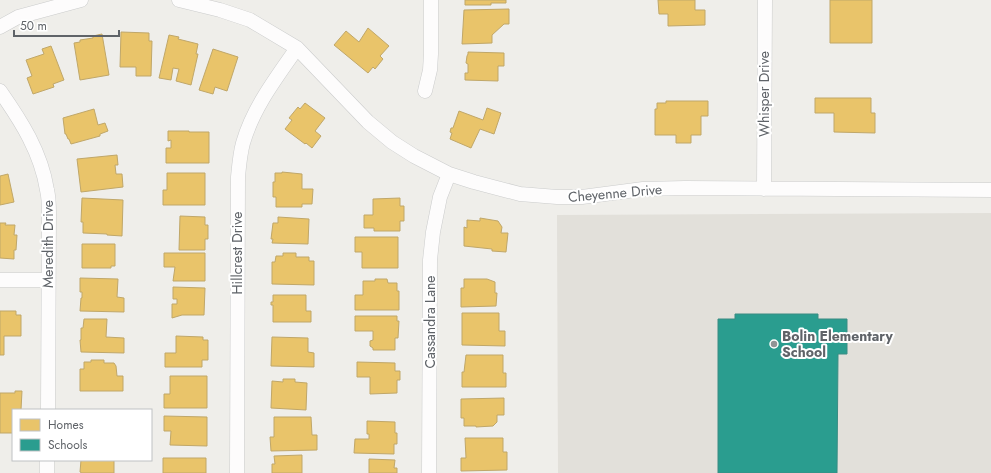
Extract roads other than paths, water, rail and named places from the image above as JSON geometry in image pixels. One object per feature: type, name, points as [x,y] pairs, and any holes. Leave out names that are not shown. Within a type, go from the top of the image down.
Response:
[{"type":"street","points":[[0,27],[18,17],[60,2],[81,0]]},
{"type":"street","name":"Cheyenne Drive","points":[[179,0],[222,5],[297,48],[368,122],[398,146],[414,156],[449,174],[520,194],[569,198],[591,197],[643,189],[991,190]]},
{"type":"street","points":[[425,91],[430,70],[431,0]]},
{"type":"street","name":"Whisper Drive","points":[[764,189],[765,0]]},
{"type":"street","name":"Hillcrest Drive","points":[[237,473],[238,171],[242,145],[247,129],[262,100],[297,48]]},
{"type":"street","name":"Meredith Drive","points":[[0,90],[23,125],[33,144],[47,189],[49,214],[48,409]]},
{"type":"street","name":"Cassandra Lane","points":[[429,473],[430,260],[433,232],[440,197],[449,174]]},
{"type":"street","points":[[0,280],[48,280]]},
{"type":"street","points":[[47,461],[47,473]]},
{"type":"place","name":"Bolin Elementary School","points":[[774,344]]}]
